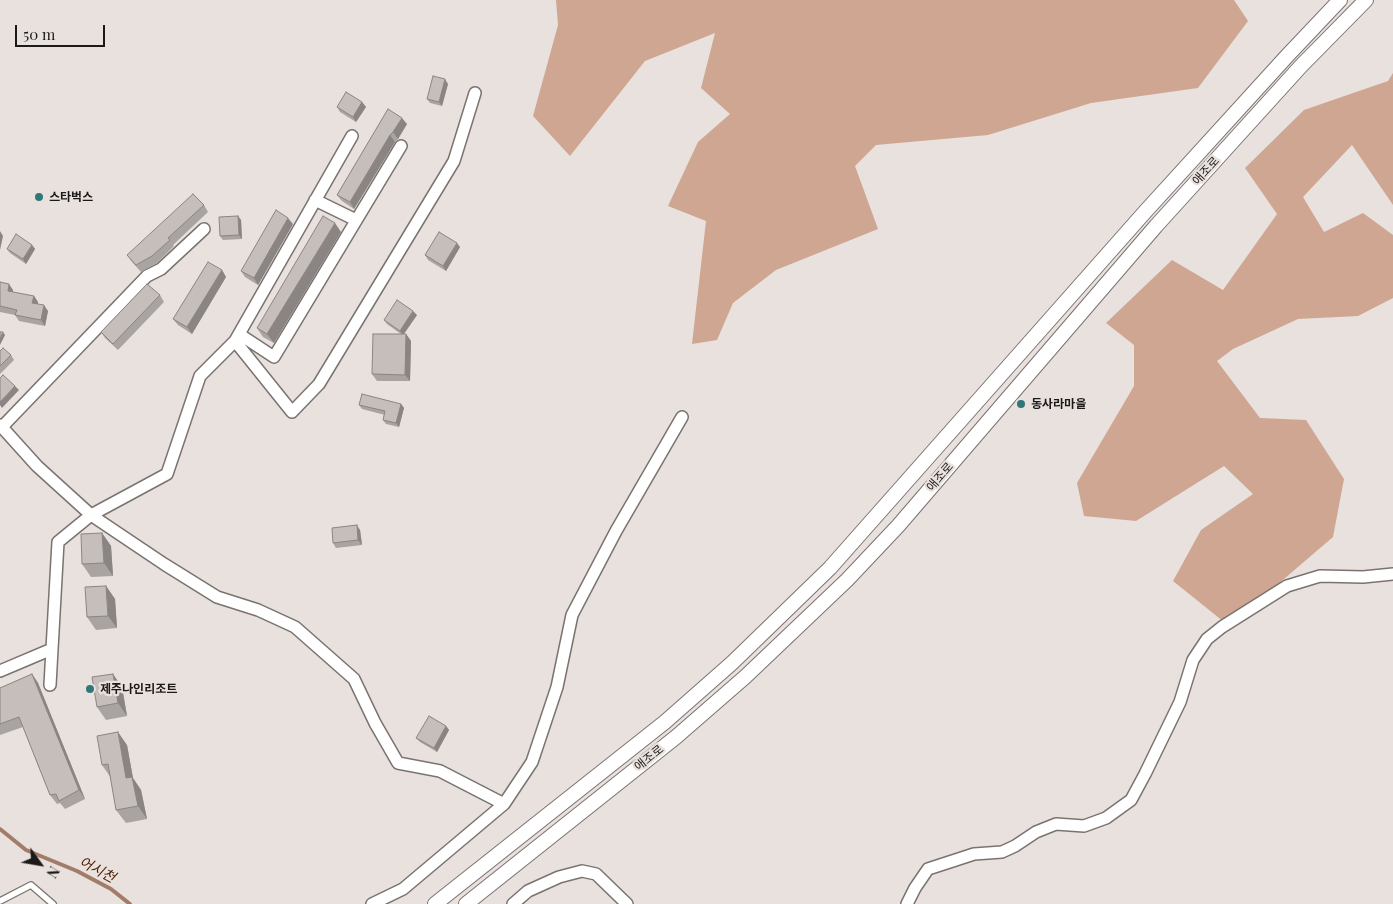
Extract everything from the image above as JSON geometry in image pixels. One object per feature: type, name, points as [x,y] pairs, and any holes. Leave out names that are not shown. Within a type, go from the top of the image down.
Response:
[{"type":"street","name":"애조로","points":[[435,904],[665,722],[732,663],[830,568],[1144,213],[1340,0]]},
{"type":"street","name":"애조로","points":[[466,904],[676,737],[774,650],[848,580],[898,526],[1156,226],[1301,66],[1366,0]]},
{"type":"street","points":[[237,337],[292,412],[319,384],[454,161],[475,93]]},
{"type":"street","points":[[50,685],[58,542],[91,515],[167,474],[200,376],[237,337],[352,136]]},
{"type":"street","points":[[237,337],[274,357],[401,146]]},
{"type":"street","points":[[315,200],[356,220]]},
{"type":"street","points":[[204,229],[161,269],[146,276],[1,426],[37,466],[91,515],[216,597],[258,610],[295,627],[354,679],[375,723],[398,763],[440,771],[504,804]]},
{"type":"street","points":[[372,904],[403,889],[504,804],[532,762],[556,687],[572,615],[616,531],[682,417]]},
{"type":"street","points":[[907,904],[928,869],[974,854],[1002,852],[1036,832],[1056,824],[1084,826],[1106,818],[1130,800],[1145,774],[1180,702],[1193,660],[1207,638],[1222,627],[1287,586],[1320,576],[1363,577],[1393,574]]},
{"type":"street","points":[[0,671],[52,649]]},
{"type":"street","points":[[513,904],[528,892],[558,877],[582,871],[596,874],[627,904]]},
{"type":"lane","points":[[0,901],[31,885],[53,904]]},
{"type":"shaded area","points":[[556,0],[1234,0],[1248,21],[1198,88],[1091,103],[988,135],[876,145],[855,166],[878,229],[776,270],[733,303],[717,340],[692,344],[706,221],[668,206],[698,142],[730,114],[701,88],[715,33],[645,61],[570,156],[533,116],[558,25]]},
{"type":"shaded area","points":[[1393,73],[1393,205],[1352,145],[1303,197],[1324,232],[1363,213],[1393,235],[1393,298],[1358,316],[1298,319],[1233,349],[1217,361],[1260,418],[1306,420],[1344,479],[1333,537],[1229,626],[1173,581],[1201,530],[1253,494],[1224,466],[1136,521],[1084,516],[1077,483],[1134,386],[1134,345],[1106,323],[1172,260],[1223,290],[1277,214],[1245,168],[1304,110],[1388,81]]},
{"type":"building","points":[[433,76],[445,79],[439,102],[427,99]]},
{"type":"building","points":[[346,92],[362,102],[353,117],[337,107]]},
{"type":"building","points":[[388,109],[402,118],[350,202],[337,195]]},
{"type":"building","points":[[193,194],[204,205],[168,238],[170,240],[152,256],[136,265],[127,255]]},
{"type":"building","points":[[276,210],[288,218],[254,278],[241,271]]},
{"type":"building","points":[[238,216],[239,235],[220,236],[219,217]]},
{"type":"building","points":[[323,216],[335,223],[267,334],[257,328]]},
{"type":"building","points":[[439,232],[457,243],[443,266],[425,255]]},
{"type":"building","points":[[16,234],[32,245],[23,259],[7,249]]},
{"type":"building","points":[[208,262],[222,270],[187,327],[173,319]]},
{"type":"building","points":[[0,282],[9,284],[8,291],[34,296],[32,303],[44,305],[41,320],[15,315],[17,310],[0,306]]},
{"type":"building","points":[[147,284],[160,295],[113,344],[101,332]]},
{"type":"building","points":[[397,300],[413,311],[400,331],[384,320]]},
{"type":"building","points":[[373,334],[406,334],[405,375],[372,374]]},
{"type":"building","points":[[3,348],[11,355],[0,366],[0,351]]},
{"type":"building","points":[[3,375],[15,386],[0,402],[0,378]]},
{"type":"building","points":[[362,394],[401,404],[396,423],[383,420],[385,411],[359,405]]},
{"type":"building","points":[[357,525],[358,540],[333,543],[332,528]]},
{"type":"building","points":[[102,533],[104,563],[82,564],[81,534]]},
{"type":"building","points":[[106,586],[108,616],[87,617],[85,587]]},
{"type":"building","points":[[32,674],[79,790],[59,801],[56,794],[50,795],[19,717],[0,724],[0,688]]},
{"type":"building","points":[[113,674],[118,703],[97,707],[92,677]]},
{"type":"building","points":[[429,716],[446,726],[434,748],[416,738]]},
{"type":"building","points":[[118,732],[126,778],[132,777],[138,806],[116,810],[108,764],[102,765],[97,736]]},
{"type":"waterway","name":"어시천","points":[[0,829],[26,850],[77,871],[111,889],[130,904]]},
{"type":"place","name":"스타벅스","points":[[39,197]]},
{"type":"place","name":"동사라마을","points":[[1021,404]]},
{"type":"place","name":"제주나인리조트","points":[[90,689]]}]
